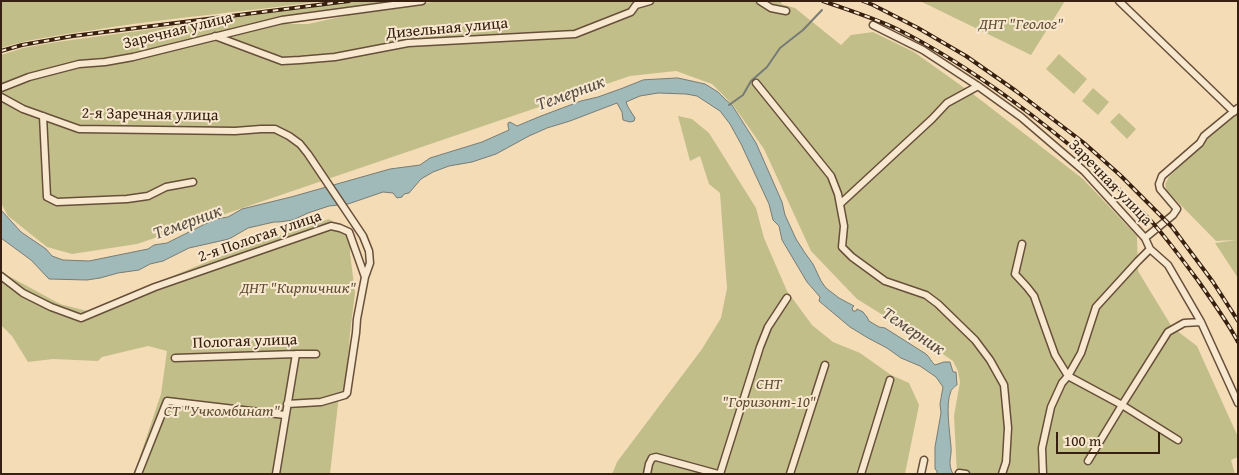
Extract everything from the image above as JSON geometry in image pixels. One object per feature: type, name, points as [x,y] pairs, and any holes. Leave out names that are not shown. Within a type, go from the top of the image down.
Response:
[{"type":"street","name":"Заречная улица","points":[[1,88],[29,77],[79,64],[106,62],[132,57],[282,20],[422,1]]},
{"type":"street","name":"Дизельная улица","points":[[215,36],[282,61],[300,60],[335,57],[408,43],[576,34],[631,12],[636,5],[650,1]]},
{"type":"street","points":[[760,1],[771,8],[786,11]]},
{"type":"street","points":[[1119,1],[1236,110],[1216,125],[1204,136],[1200,143],[1162,176],[1159,184],[1160,189],[1177,209],[1173,215],[1144,238]]},
{"type":"street","name":"Заречная улица","points":[[873,25],[923,50],[978,86],[1021,117],[1084,171],[1144,238],[1150,249],[1168,266],[1201,322],[1238,403]]},
{"type":"street","points":[[756,83],[831,176],[838,194],[844,226],[842,247],[852,257],[885,281],[926,295],[938,304],[975,340],[990,360],[1004,385],[1008,428],[1006,462],[1002,474]]},
{"type":"street","points":[[840,204],[932,120],[947,103],[978,86]]},
{"type":"street","name":"2-я Заречная улица","points":[[1,97],[23,109],[79,129],[235,131],[261,128],[275,129],[300,144],[363,236],[369,251],[370,263],[365,277]]},
{"type":"street","points":[[42,116],[47,197],[57,202],[127,199],[148,196],[166,187],[193,182]]},
{"type":"street","name":"2-я Пологая улица","points":[[1,276],[23,292],[52,307],[81,318],[153,288],[331,226],[348,232],[365,277]]},
{"type":"street","points":[[1022,244],[1015,274],[1034,296],[1055,354],[1068,376],[1122,405],[1178,440]]},
{"type":"street","points":[[1043,474],[1042,448],[1051,407],[1081,352],[1096,307],[1150,249]]},
{"type":"street","points":[[288,404],[321,402],[346,395],[365,277]]},
{"type":"street","points":[[647,474],[652,458],[656,457],[719,474],[760,347],[768,327],[787,298]]},
{"type":"street","points":[[1088,461],[1168,332],[1184,323],[1201,322]]},
{"type":"street","points":[[276,474],[296,354]]},
{"type":"street","name":"Пологая улица","points":[[175,358],[316,354]]},
{"type":"street","points":[[790,474],[825,365]]},
{"type":"street","points":[[861,474],[890,380]]},
{"type":"street","points":[[138,474],[167,402],[285,415]]},
{"type":"street","points":[[921,474],[924,460]]},
{"type":"street","points":[[959,473],[966,474]]},
{"type":"green space","points":[[1,1],[323,1],[106,28],[40,38],[1,48]]},
{"type":"green space","points":[[358,1],[414,1],[264,24],[308,24],[381,8],[442,1],[782,1],[781,4],[795,8],[841,45],[851,35],[873,32],[914,52],[973,94],[1083,179],[1137,236],[1138,271],[1172,327],[1197,346],[1238,437],[1238,457],[1231,460],[1235,474],[957,474],[954,416],[960,382],[958,371],[953,361],[857,299],[811,251],[764,149],[733,105],[712,84],[676,71],[630,76],[137,244],[72,254],[47,247],[8,216],[1,203],[1,55],[23,48],[57,42]]},
{"type":"green space","name":"ДНТ \"Геолог\"","points":[[920,1],[1065,1],[1031,55]]},
{"type":"green space","points":[[1059,54],[1087,79],[1074,94],[1046,69]]},
{"type":"green space","points":[[1093,88],[1109,102],[1098,115],[1082,101]]},
{"type":"green space","points":[[1238,108],[1238,278],[1215,243],[1236,240],[1216,241],[1167,191],[1165,184],[1169,177]]},
{"type":"green space","points":[[1119,113],[1136,129],[1127,139],[1110,122]]},
{"type":"green space","name":"СНТ \"Горизонт-10\"","points":[[678,116],[692,119],[709,133],[756,208],[764,238],[787,291],[812,325],[833,342],[860,353],[891,375],[909,383],[919,405],[905,474],[611,474],[617,462],[702,349],[721,318],[727,288],[720,193],[709,184],[700,156],[690,161]]},
{"type":"green space","name":"ДНТ \"Кирпичник\"","points":[[329,219],[351,234],[350,253],[355,293],[346,394],[339,395],[330,474],[134,474],[161,394],[167,351],[148,346],[102,357],[98,361],[53,359],[28,362],[12,336],[1,325],[1,270],[60,304],[87,311],[241,248]]},
{"type":"water","points":[[678,78],[705,84],[718,92],[732,105],[756,143],[796,239],[826,288],[854,306],[852,308],[853,311],[857,309],[863,312],[869,321],[885,328],[926,354],[935,365],[950,362],[953,372],[956,372],[957,385],[951,390],[948,403],[950,463],[953,474],[937,474],[935,469],[935,447],[943,387],[936,377],[850,327],[819,301],[820,297],[807,282],[782,240],[779,226],[773,220],[769,204],[730,124],[720,111],[697,96],[658,93],[640,96],[626,102],[635,118],[634,121],[630,122],[623,120],[622,112],[617,103],[547,128],[496,154],[433,172],[421,179],[409,193],[404,194],[402,197],[397,198],[393,193],[383,192],[348,204],[329,206],[293,220],[248,228],[229,239],[189,248],[139,270],[100,278],[87,280],[49,279],[31,260],[1,238],[1,210],[21,232],[46,249],[52,256],[63,260],[89,261],[148,249],[154,245],[167,243],[215,219],[228,217],[242,209],[390,169],[420,165],[430,158],[482,142],[509,130],[508,123],[510,122],[517,126],[581,101],[598,97],[643,80]]},
{"type":"waterway","points":[[729,105],[743,95],[751,81],[767,67],[780,48],[803,30],[822,10]]},
{"type":"railway","points":[[1,51],[22,45],[73,36],[349,1]]},
{"type":"railway","points":[[823,1],[888,25],[926,45],[996,89],[1066,142],[1136,205],[1158,229],[1199,282],[1238,342]]},
{"type":"railway","points":[[863,1],[918,28],[966,56],[1016,91],[1084,143],[1120,175],[1172,227],[1213,282],[1238,321]]},
{"type":"water label","name":"Темерник","points":[[571,94]]},
{"type":"water label","name":"Темерник","points":[[188,223]]},
{"type":"water label","name":"Темерник","points":[[913,332]]},
{"type":"park label","name":"СТ \"Учкомбинат\"","points":[[222,412]]}]
